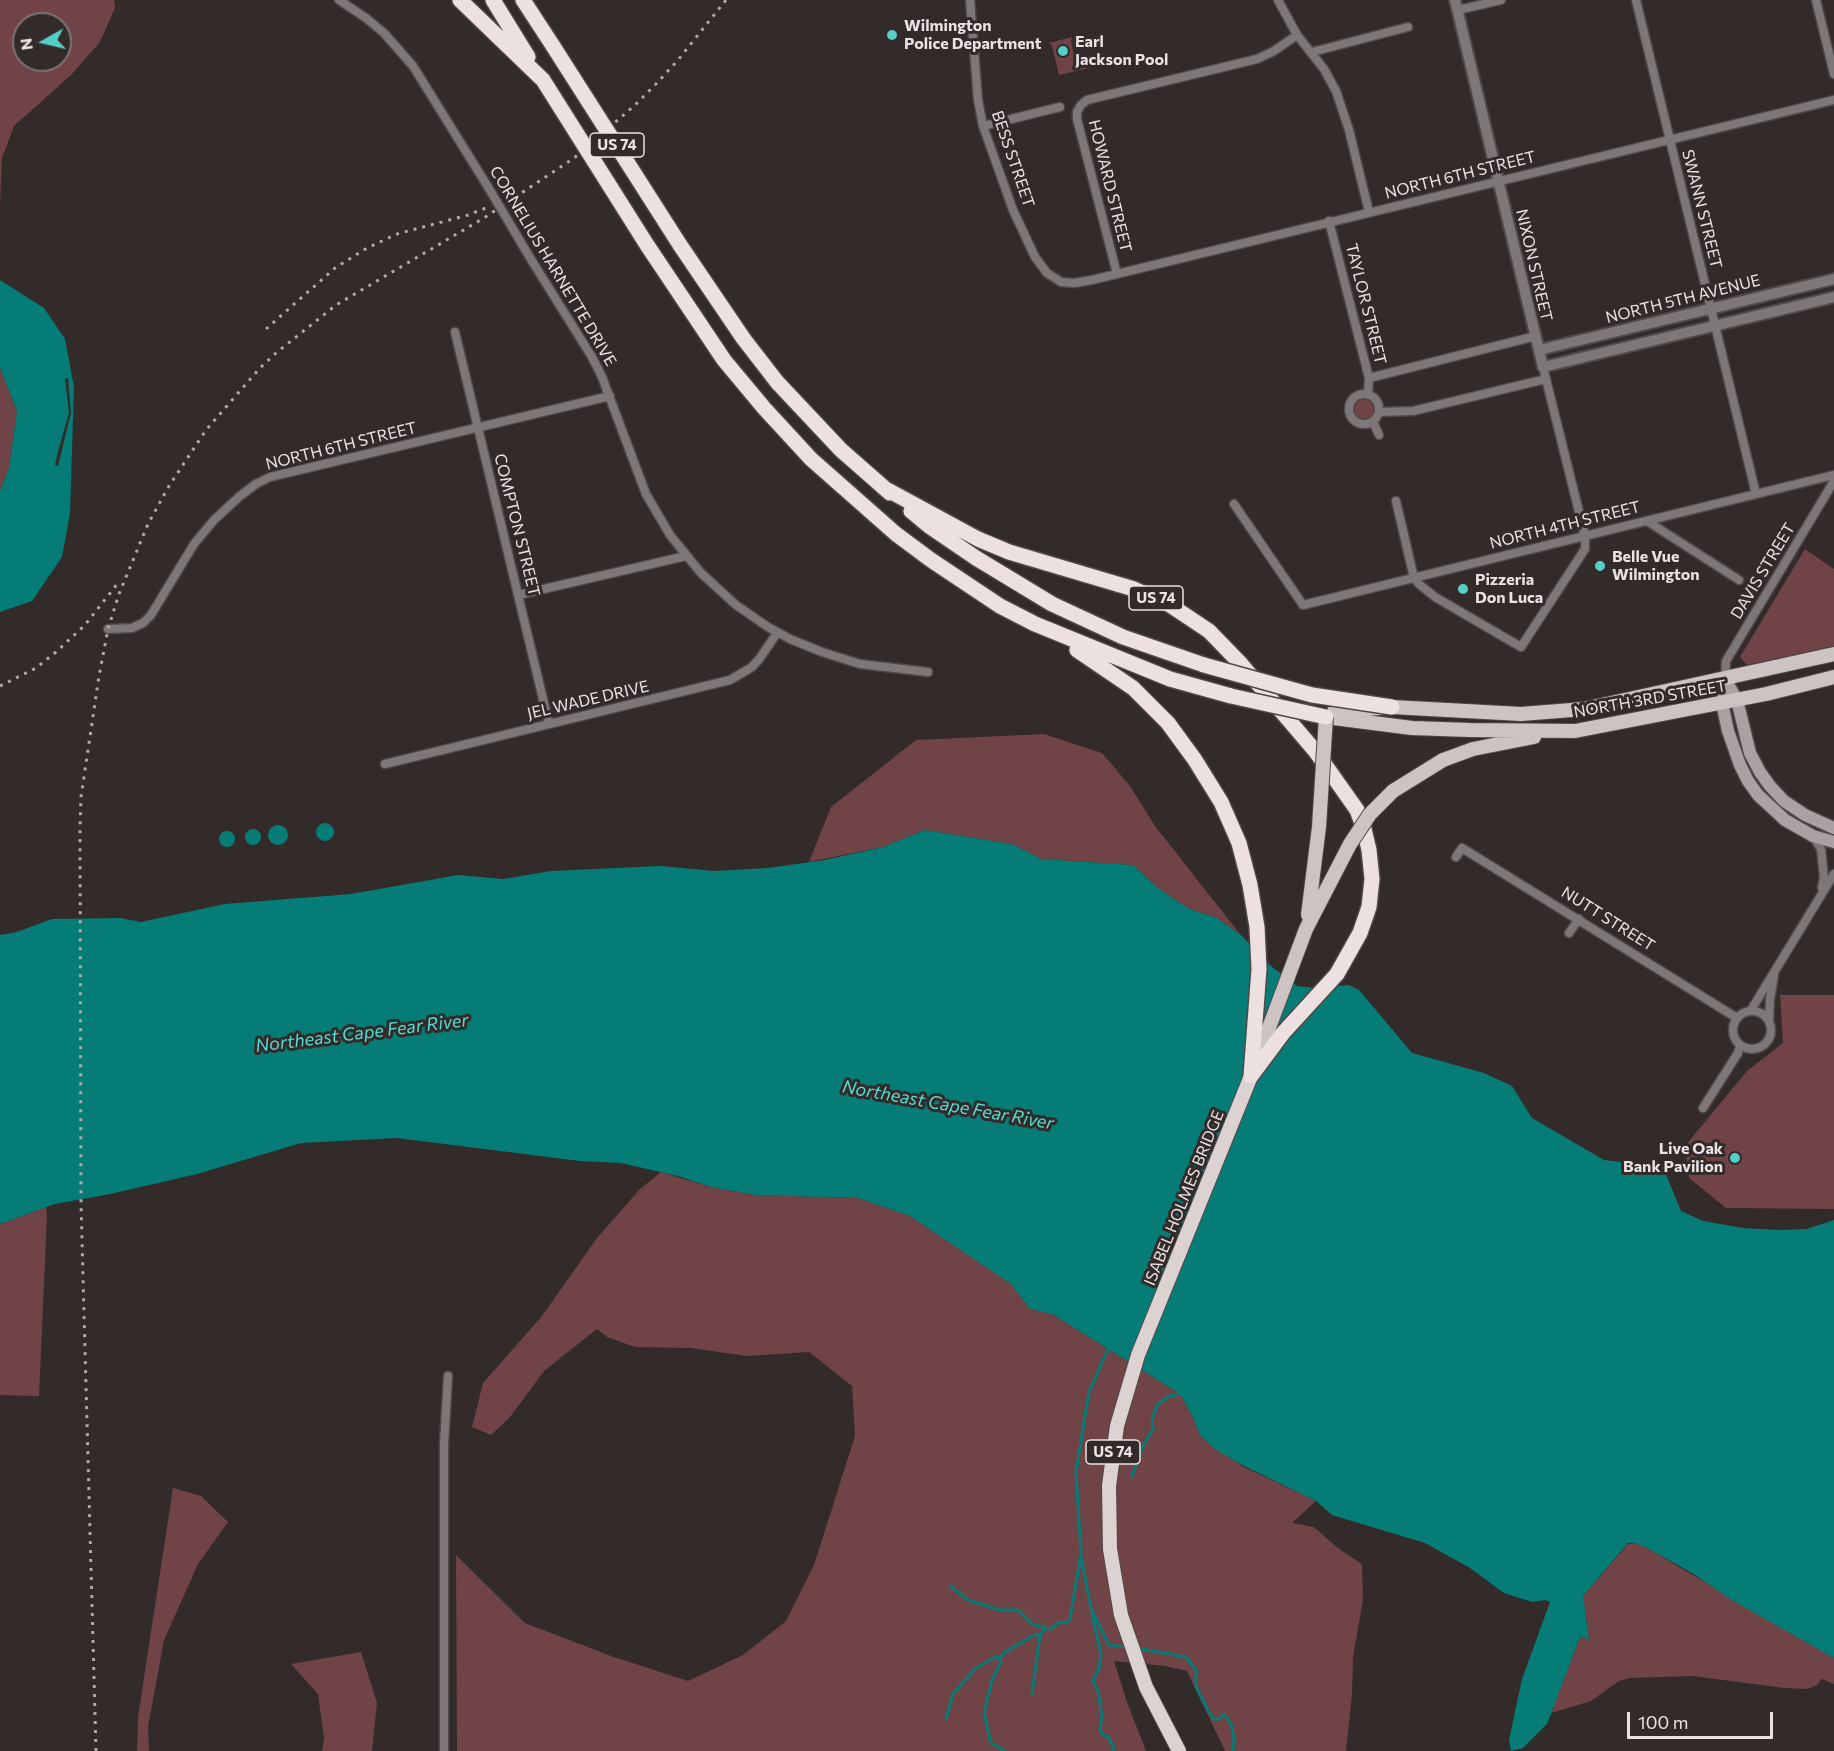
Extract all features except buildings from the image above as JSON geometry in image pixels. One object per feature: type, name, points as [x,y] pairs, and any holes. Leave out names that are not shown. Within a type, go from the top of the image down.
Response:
[{"type":"highway","points":[[460,0],[543,80]]},
{"type":"highway","name":"US 74","points":[[492,0],[685,304],[724,360],[811,459],[853,497],[931,560],[1000,606],[1035,624],[1114,673],[1133,688],[1168,723],[1195,760],[1221,802],[1239,843],[1250,885],[1257,927],[1260,975],[1251,1076]]},
{"type":"highway","name":"US 74","points":[[523,0],[731,322],[777,382],[841,450],[884,488],[978,539],[1010,552],[1134,589],[1170,605],[1209,631],[1241,664],[1316,752],[1357,810],[1369,850],[1372,879],[1368,907],[1360,933],[1337,974],[1283,1033],[1251,1076]]},
{"type":"highway","points":[[533,0],[553,46]]},
{"type":"highway","points":[[884,488],[929,526],[976,558],[1052,604],[1123,637],[1204,665],[1312,694],[1392,706]]},
{"type":"highway","points":[[1035,624],[1170,679],[1231,696],[1326,717]]},
{"type":"highway","name":"ISABEL HOLMES BRIDGE","points":[[1179,1751],[1146,1687],[1121,1615],[1114,1581],[1109,1486],[1113,1452],[1123,1406],[1138,1355],[1251,1076]]},
{"type":"main road","name":"NORTH 3RD STREET","points":[[1392,706],[1521,714],[1584,709],[1834,654]]},
{"type":"main road","name":"NORTH 3RD STREET","points":[[1326,717],[1412,728],[1575,730],[1737,700],[1834,677]]},
{"type":"main road","points":[[1725,679],[1737,700],[1750,753],[1770,786],[1791,806],[1834,828]]},
{"type":"main road","points":[[1725,679],[1722,703],[1734,749],[1749,781],[1771,808],[1785,820],[1813,836],[1834,842]]},
{"type":"main road","points":[[1326,717],[1336,711],[1392,706]]},
{"type":"main road","name":"ISABEL HOLMES BRIDGE","points":[[1251,1076],[1306,929],[1319,827],[1326,717]]},
{"type":"main road","points":[[1306,929],[1350,843],[1371,813],[1393,791],[1443,760],[1473,749],[1575,730]]},
{"type":"street","name":"CORNELIUS HARNETTE DRIVE","points":[[339,0],[384,33],[413,66],[592,357],[610,396],[646,494],[659,518],[686,556],[736,605],[777,633],[837,658],[928,672]]},
{"type":"street","name":"BESS STREET","points":[[970,0],[978,100],[983,126],[1013,210],[1038,262],[1047,273],[1061,282],[1074,283],[1092,280]]},
{"type":"street","points":[[1278,0],[1297,35],[1312,52],[1331,82],[1344,112],[1369,212]]},
{"type":"street","points":[[1457,5],[1501,0]]},
{"type":"street","name":"SWANN STREET","points":[[1636,0],[1756,494]]},
{"type":"street","points":[[1816,0],[1834,74]]},
{"type":"street","name":"NIXON STREET","points":[[1457,5],[1585,536]]},
{"type":"street","points":[[1312,52],[1408,27]]},
{"type":"street","name":"HOWARD STREET","points":[[1117,274],[1077,119],[1077,112],[1081,105],[1087,100],[1257,59],[1274,51],[1297,35]]},
{"type":"street","name":"NORTH 6TH STREET","points":[[1092,280],[1834,100]]},
{"type":"street","points":[[983,126],[1060,107]]},
{"type":"street","name":"TAYLOR STREET","points":[[1329,221],[1369,378],[1368,395]]},
{"type":"street","name":"NORTH 5TH AVENUE","points":[[1539,350],[1834,279]]},
{"type":"street","name":"NORTH 5TH AVENUE","points":[[1543,367],[1834,297]]},
{"type":"street","name":"COMPTON STREET","points":[[455,332],[549,724]]},
{"type":"street","points":[[1369,378],[1536,336]]},
{"type":"street","points":[[1379,412],[1423,409],[1546,379]]},
{"type":"street","points":[[1368,395],[1377,401],[1379,412],[1374,422],[1366,425],[1359,424],[1353,419],[1350,405],[1354,398],[1368,395]]},
{"type":"street","name":"NORTH 6TH STREET","points":[[108,629],[132,628],[143,623],[151,615],[201,534],[230,504],[256,484],[270,477],[610,396]]},
{"type":"street","points":[[1374,422],[1379,435]]},
{"type":"street","name":"NORTH 4TH STREET","points":[[1234,504],[1303,605],[1834,475]]},
{"type":"street","name":"DAVIS STREET","points":[[1725,679],[1726,661],[1834,482]]},
{"type":"street","points":[[1396,501],[1414,578],[1434,597],[1521,647],[1585,549],[1585,536]]},
{"type":"street","points":[[1647,520],[1739,580]]},
{"type":"street","points":[[518,595],[686,556]]},
{"type":"street","name":"JEL WADE DRIVE","points":[[385,764],[729,680],[752,667],[777,633]]},
{"type":"street","points":[[1813,836],[1821,849],[1823,860],[1824,878],[1819,896]]},
{"type":"street","name":"NUTT STREET","points":[[1456,857],[1462,848],[1737,1018]]},
{"type":"street","points":[[1751,1010],[1834,874]]},
{"type":"street","points":[[1569,933],[1579,919]]},
{"type":"street","points":[[1769,1020],[1758,1011],[1751,1010],[1741,1014],[1733,1028],[1733,1034],[1740,1046],[1753,1050],[1760,1048],[1769,1040],[1772,1027],[1769,1020],[1774,972]]},
{"type":"street","points":[[1702,1108],[1738,1053],[1740,1046]]},
{"type":"street","points":[[444,1751],[444,1444],[448,1376]]},
{"type":"shaded area","points":[[0,0],[114,0],[115,8],[100,42],[71,75],[14,126],[2,158],[0,205]]},
{"type":"shaded area","name":"Earl Jackson Pool","points":[[1072,37],[1075,59],[1086,57],[1089,68],[1059,75],[1052,46],[1049,43]]},
{"type":"shaded area","points":[[0,368],[17,411],[9,468],[0,491]]},
{"type":"shaded area","points":[[1364,399],[1371,402],[1374,409],[1371,416],[1364,419],[1357,416],[1354,409],[1357,402]]},
{"type":"shaded area","points":[[1805,549],[1834,569],[1834,646],[1747,665],[1740,657]]},
{"type":"shaded area","points":[[1044,734],[1102,753],[1130,786],[1155,826],[1240,934],[1215,917],[1192,910],[1177,901],[1158,888],[1133,865],[1041,859],[1012,844],[925,830],[883,847],[809,862],[831,807],[916,740]]},
{"type":"shaded area","points":[[1780,995],[1834,995],[1834,1209],[1726,1208],[1689,1178],[1685,1146],[1747,1071],[1783,1043]]},
{"type":"shaded area","points":[[661,1172],[711,1187],[755,1195],[858,1198],[910,1216],[1012,1284],[1030,1309],[1052,1314],[1180,1394],[1200,1435],[1242,1466],[1316,1501],[1292,1523],[1314,1527],[1339,1549],[1362,1564],[1363,1600],[1353,1657],[1346,1751],[1225,1751],[1187,1671],[1165,1666],[1114,1661],[1146,1751],[457,1751],[456,1555],[525,1623],[611,1656],[688,1681],[743,1655],[786,1621],[814,1565],[855,1436],[852,1386],[809,1352],[747,1356],[691,1348],[635,1347],[607,1337],[597,1329],[544,1371],[510,1417],[491,1435],[472,1427],[483,1383],[542,1316],[597,1238],[640,1189]]},
{"type":"shaded area","points":[[46,1207],[39,1396],[0,1395],[0,1224]]},
{"type":"shaded area","points":[[173,1488],[201,1496],[228,1522],[198,1564],[164,1640],[148,1727],[149,1751],[137,1751],[138,1717]]},
{"type":"shaded area","points":[[1628,1544],[1638,1544],[1647,1548],[1834,1658],[1834,1684],[1822,1679],[1817,1685],[1808,1689],[1693,1676],[1630,1678],[1619,1681],[1591,1701],[1551,1713],[1580,1637],[1589,1638],[1583,1596]]},
{"type":"shaded area","points":[[361,1652],[377,1703],[372,1751],[322,1751],[324,1738],[318,1694],[291,1664]]},
{"type":"water","points":[[0,280],[44,308],[65,339],[74,387],[70,513],[62,557],[32,601],[0,612],[0,491],[9,468],[17,411],[0,368]]},
{"type":"water","points":[[321,823],[329,823],[334,828],[332,839],[321,841],[316,836],[316,828]]},
{"type":"water","points":[[278,825],[285,828],[288,835],[285,842],[278,845],[271,842],[268,835],[271,828]]},
{"type":"water","points":[[250,829],[256,829],[261,837],[259,843],[250,845],[245,840],[245,834]]},
{"type":"water","name":"Northeast Cape Fear River","points":[[925,830],[1012,844],[1041,859],[1133,865],[1158,888],[1177,901],[1192,910],[1215,917],[1240,934],[1271,966],[1297,986],[1316,988],[1349,985],[1359,990],[1412,1053],[1484,1073],[1512,1086],[1532,1118],[1604,1160],[1663,1167],[1681,1211],[1703,1221],[1743,1228],[1780,1230],[1807,1229],[1834,1220],[1834,1658],[1730,1599],[1692,1573],[1647,1548],[1628,1543],[1583,1596],[1589,1639],[1580,1637],[1547,1724],[1523,1748],[1511,1751],[1509,1740],[1522,1679],[1550,1602],[1545,1600],[1532,1602],[1504,1593],[1470,1568],[1425,1543],[1332,1515],[1316,1501],[1242,1465],[1215,1449],[1200,1435],[1180,1394],[1052,1314],[1030,1309],[1011,1284],[910,1216],[858,1198],[755,1195],[711,1187],[678,1176],[621,1163],[580,1161],[397,1138],[301,1143],[197,1174],[55,1204],[0,1224],[0,935],[17,932],[52,919],[120,918],[141,922],[225,904],[351,894],[458,875],[503,879],[551,871],[660,866],[714,871],[768,868],[825,860],[883,847]]},
{"type":"water","points":[[224,831],[230,831],[235,839],[233,845],[224,847],[219,842],[219,836]]},
{"type":"pier","points":[[68,378],[71,413],[58,466],[55,465],[69,413],[65,379]]},
{"type":"waterway","points":[[950,1586],[968,1600],[1000,1610],[1018,1610],[1032,1624],[1046,1628],[1051,1629],[1059,1622],[1066,1623],[1070,1619],[1081,1554],[1076,1472],[1089,1392],[1109,1347]]},
{"type":"waterway","points":[[1132,1476],[1143,1446],[1153,1429],[1152,1420],[1157,1405],[1169,1396],[1180,1394]]},
{"type":"waterway","points":[[1081,1556],[1091,1609]]},
{"type":"waterway","points":[[1091,1609],[1109,1645],[1127,1647]]},
{"type":"waterway","points":[[1092,1615],[1101,1653],[1099,1669],[1093,1681],[1098,1691],[1102,1717],[1100,1729],[1102,1734],[1108,1737],[1114,1748],[1113,1751]]},
{"type":"waterway","points":[[1032,1694],[1040,1635],[1046,1628]]},
{"type":"waterway","points":[[946,1719],[953,1694],[976,1668],[995,1657],[1000,1658],[1005,1652],[1036,1634],[1040,1635]]},
{"type":"waterway","points":[[1136,1648],[1186,1657],[1196,1670],[1196,1687],[1209,1712],[1214,1719],[1219,1719],[1224,1714],[1231,1724],[1234,1737],[1233,1751]]},
{"type":"waterway","points":[[1000,1658],[1001,1662],[992,1680],[984,1713],[991,1743],[1005,1751]]},
{"type":"railway","points":[[96,1751],[81,1203],[80,829],[81,797],[99,676],[108,629],[119,594],[148,524],[169,486],[206,430],[260,368],[336,305],[484,218],[574,158],[656,84],[726,0]]},
{"type":"railway","points":[[266,329],[335,268],[367,248],[397,234],[468,215],[491,206]]},
{"type":"railway","points":[[0,686],[36,668],[56,652],[85,625],[118,583]]},
{"type":"place","name":"Wilmington Police Department","points":[[892,35]]},
{"type":"place","name":"Earl Jackson Pool","points":[[1063,51]]},
{"type":"place","name":"Belle Vue Wilmington","points":[[1600,566]]},
{"type":"place","name":"Pizzeria Don Luca","points":[[1463,589]]},
{"type":"place","name":"Live Oak Bank Pavilion","points":[[1735,1158]]}]
